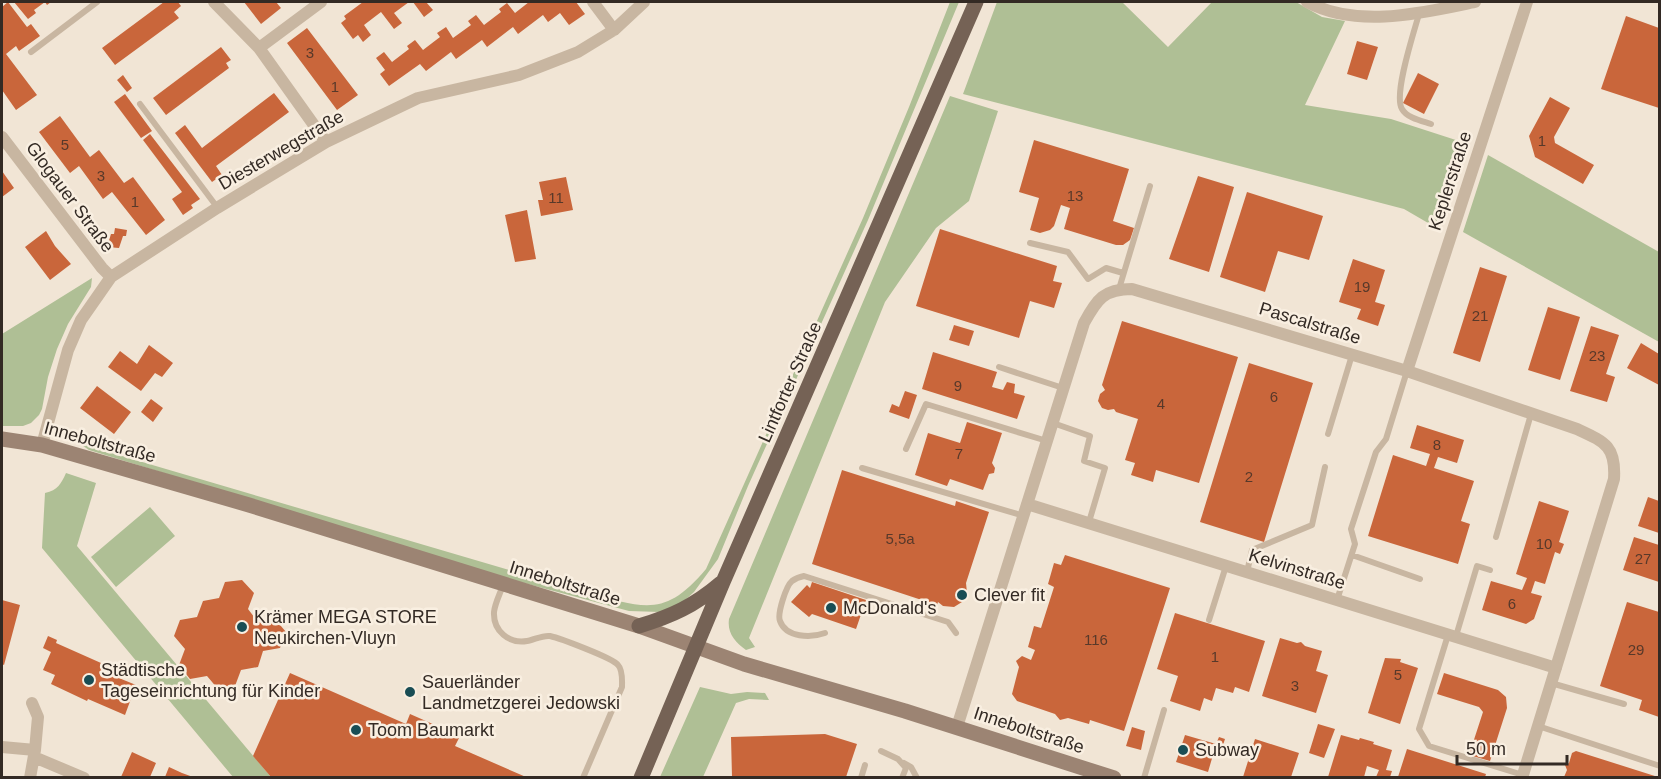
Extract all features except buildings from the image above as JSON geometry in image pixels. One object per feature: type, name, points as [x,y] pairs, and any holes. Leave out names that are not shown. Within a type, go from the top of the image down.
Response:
[{"type":"main road","name":"Lintforter Straße","points":[[641,777],[723,582],[976,2]]},
{"type":"main road","points":[[639,626],[683,611],[723,582]]},
{"type":"street","points":[[214,2],[259,48],[326,142]]},
{"type":"street","points":[[259,48],[321,2]]},
{"type":"street","points":[[593,2],[614,30]]},
{"type":"street","name":"Diesterwegstraße","points":[[42,445],[68,350],[81,320],[111,276],[326,142],[418,98],[519,75],[578,52],[614,30],[644,2]]},
{"type":"street","points":[[1307,2],[1322,9],[1356,15],[1384,16],[1475,2]]},
{"type":"street","name":"Keplerstraße","points":[[1407,371],[1527,2]]},
{"type":"street","name":"Glogauer Straße","points":[[2,137],[102,268],[111,276]]},
{"type":"street","points":[[957,727],[1084,323],[1092,308],[1104,294],[1119,289]]},
{"type":"street","name":"Pascalstraße","points":[[1119,289],[1132,289],[1407,371],[1577,429],[1596,438],[1609,448],[1615,461],[1614,479],[1522,776]]},
{"type":"street","name":"Inneboltstraße","points":[[2,439],[42,445],[249,505],[639,626],[744,664],[957,727],[1114,777]]},
{"type":"street","name":"Kelvinstraße","points":[[1025,510],[1088,523],[1556,668]]},
{"type":"street","points":[[30,777],[35,754],[38,717],[32,703]]},
{"type":"street","points":[[2,747],[35,754],[84,777]]},
{"type":"lane","points":[[31,52],[97,2]]},
{"type":"lane","points":[[1419,12],[1403,74],[1400,103],[1405,113],[1431,124]]},
{"type":"lane","points":[[140,104],[217,208]]},
{"type":"lane","points":[[1119,289],[1150,186]]},
{"type":"lane","points":[[1030,243],[1068,252],[1088,279],[1106,268],[1123,273]]},
{"type":"lane","points":[[1328,434],[1352,355]]},
{"type":"lane","points":[[999,367],[1064,388]]},
{"type":"lane","points":[[1337,600],[1355,544],[1351,529],[1376,452],[1386,439],[1407,371]]},
{"type":"lane","points":[[906,449],[926,404],[1047,441]]},
{"type":"lane","points":[[1496,537],[1530,414]]},
{"type":"lane","points":[[1053,423],[1090,436],[1084,461],[1105,468],[1088,523]]},
{"type":"lane","points":[[1247,572],[1251,550],[1312,525],[1325,467]]},
{"type":"lane","points":[[862,468],[1025,510]]},
{"type":"lane","points":[[1352,555],[1420,579]]},
{"type":"lane","points":[[1209,620],[1226,566]]},
{"type":"lane","points":[[1490,570],[1477,566],[1419,729],[1429,746],[1522,776]]},
{"type":"lane","points":[[825,633],[814,637],[802,636],[788,631],[780,621],[779,614],[789,584],[798,577],[804,576],[948,622],[956,633]]},
{"type":"lane","points":[[503,585],[494,611],[498,629],[502,635],[516,641],[549,636],[607,657],[618,665],[622,676],[622,687],[583,777]]},
{"type":"lane","points":[[1551,683],[1624,704]]},
{"type":"lane","points":[[1144,777],[1164,710]]},
{"type":"lane","points":[[1537,726],[1659,766]]},
{"type":"lane","points":[[881,751],[910,767],[916,777]]},
{"type":"lane","points":[[902,777],[906,768],[903,763]]},
{"type":"lane","points":[[861,777],[865,765]]},
{"type":"green space","points":[[950,2],[959,2],[868,220],[748,486],[718,559],[694,592],[683,602],[660,612],[629,611],[505,578],[89,450],[70,437],[85,445],[587,593],[639,605],[665,602],[678,596],[706,569],[863,218]]},
{"type":"green space","points":[[997,2],[1122,2],[1168,47],[1212,2],[1296,2],[1322,17],[1345,21],[1305,105],[1391,119],[1462,142],[1435,227],[1404,209],[963,94]]},
{"type":"green space","points":[[950,96],[998,111],[969,201],[936,228],[885,302],[749,638],[755,647],[746,650],[733,637],[729,629],[729,619]]},
{"type":"green space","points":[[1488,155],[1659,252],[1659,342],[1463,232]]},
{"type":"green space","points":[[92,278],[91,287],[68,324],[57,349],[39,415],[31,423],[23,426],[2,426],[2,334]]},
{"type":"green space","points":[[66,473],[96,483],[77,546],[271,777],[233,777],[42,548],[45,493],[58,486]]},
{"type":"green space","points":[[150,507],[175,536],[116,587],[91,557]]},
{"type":"green space","points":[[700,687],[731,694],[765,693],[769,700],[749,699],[736,703],[703,777],[660,777]]},
{"type":"place","name":"Clever fit","points":[[962,595]]},
{"type":"place","name":"McDonald's","points":[[831,608]]},
{"type":"place","name":"Krämer MEGA STORE Neukirchen-Vluyn","points":[[242,627]]},
{"type":"place","name":"Städtische Tageseinrichtung für Kinder","points":[[89,680]]},
{"type":"place","name":"Sauerländer Landmetzgerei Jedowski","points":[[410,692]]},
{"type":"place","name":"Toom Baumarkt","points":[[356,730]]},
{"type":"place","name":"Subway","points":[[1183,750]]}]
